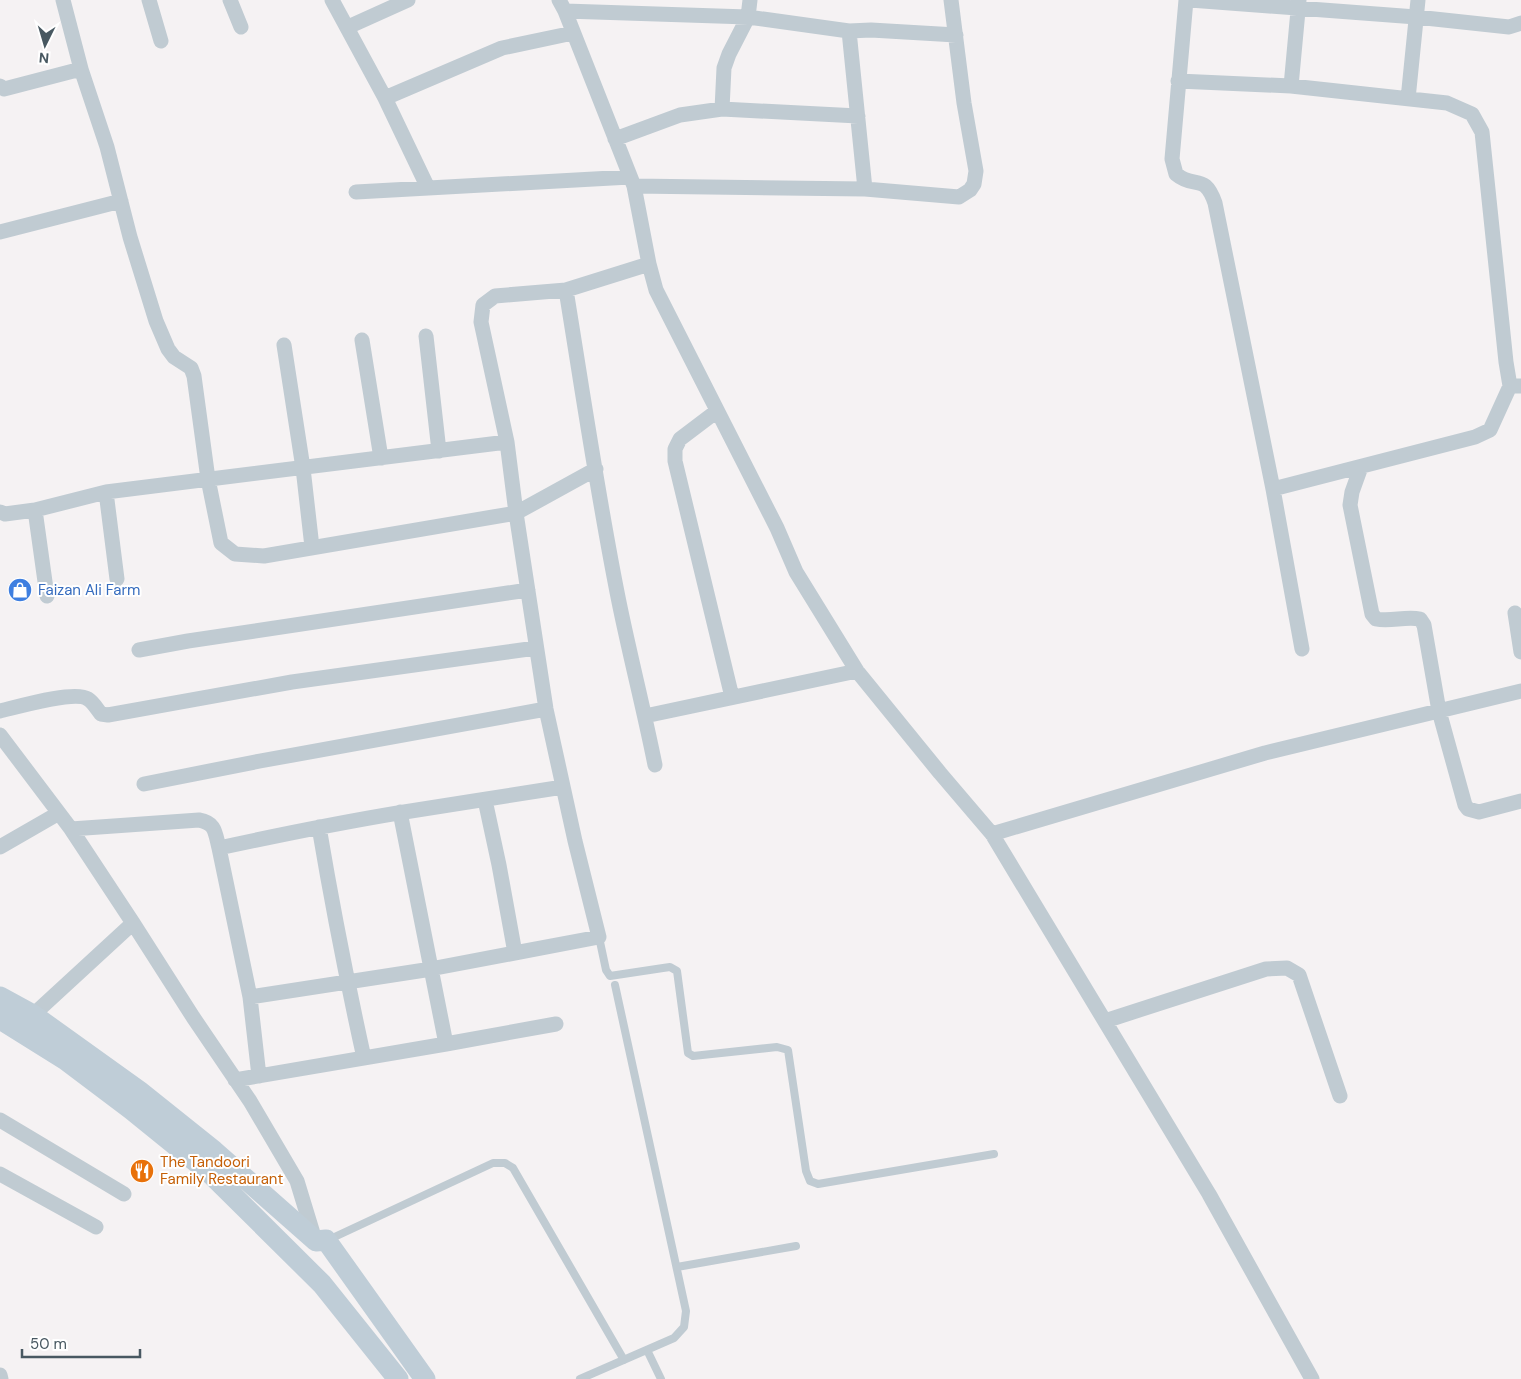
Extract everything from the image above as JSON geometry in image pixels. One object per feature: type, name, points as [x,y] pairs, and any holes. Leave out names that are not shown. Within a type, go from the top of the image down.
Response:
[{"type":"street","points":[[62,0],[81,68],[107,147],[130,237],[156,321],[174,358],[191,368],[194,376],[208,479],[221,543],[235,554],[264,556],[516,513],[596,470]]},
{"type":"street","points":[[149,0],[162,41]]},
{"type":"street","points":[[230,0],[240,27]]},
{"type":"street","points":[[332,0],[385,98],[428,188]]},
{"type":"street","points":[[348,27],[408,0]]},
{"type":"street","points":[[722,109],[724,68],[728,54],[748,17],[750,0]]},
{"type":"street","points":[[356,192],[632,182],[865,189],[959,197],[970,190],[974,184],[976,171],[964,103],[952,0]]},
{"type":"street","points":[[1186,0],[1172,160],[1176,174],[1184,180],[1204,184],[1211,191],[1215,203],[1273,489],[1302,649]]},
{"type":"street","points":[[1190,0],[1298,4],[1509,27],[1521,23]]},
{"type":"street","points":[[1408,99],[1418,0]]},
{"type":"street","points":[[1291,86],[1298,4]]},
{"type":"street","points":[[956,35],[871,30],[849,31],[748,17],[562,5],[632,182],[656,290],[776,528],[796,572],[857,671],[992,834],[1209,1194],[1312,1379]]},
{"type":"street","points":[[849,31],[865,189]]},
{"type":"street","points":[[385,98],[502,48],[573,32]]},
{"type":"street","points":[[0,86],[4,89],[81,68]]},
{"type":"street","points":[[1178,81],[1291,86],[1448,103],[1472,114],[1482,132],[1506,362],[1515,386],[1490,430],[1475,437],[1273,489]]},
{"type":"street","points":[[615,139],[680,115],[722,109],[858,116]]},
{"type":"street","points":[[0,232],[121,201]]},
{"type":"street","points":[[250,997],[431,969],[599,937],[546,709],[507,442],[481,322],[483,305],[495,296],[566,290],[649,264]]},
{"type":"street","points":[[566,290],[619,602],[655,765]]},
{"type":"street","points":[[426,336],[439,451]]},
{"type":"street","points":[[362,340],[381,458]]},
{"type":"street","points":[[284,344],[303,468],[312,547]]},
{"type":"street","points":[[717,411],[680,439],[675,449],[676,461],[732,697]]},
{"type":"street","points":[[0,512],[5,514],[35,510],[106,492],[507,442]]},
{"type":"street","points":[[1361,467],[1352,492],[1350,506],[1372,614],[1376,619],[1383,620],[1411,617],[1420,619],[1424,626],[1438,711],[1465,805],[1468,809],[1479,812],[1521,801]]},
{"type":"street","points":[[106,492],[117,579]]},
{"type":"street","points":[[35,510],[47,596]]},
{"type":"street","points":[[139,650],[197,639],[528,590]]},
{"type":"street","points":[[1515,613],[1521,652]]},
{"type":"street","points":[[0,711],[61,697],[80,696],[89,699],[101,714],[108,715],[292,682],[536,648]]},
{"type":"street","points":[[645,716],[857,671]]},
{"type":"street","points":[[992,834],[1265,753],[1521,691]]},
{"type":"street","points":[[144,784],[546,709]]},
{"type":"street","points":[[0,734],[71,829],[250,1101],[297,1181],[321,1241]]},
{"type":"street","points":[[219,848],[400,812],[563,787]]},
{"type":"street","points":[[484,800],[499,865],[515,953]]},
{"type":"street","points":[[400,812],[446,1044]]},
{"type":"street","points":[[0,847],[59,813]]},
{"type":"street","points":[[71,829],[199,820],[206,821],[213,826],[250,997],[259,1076]]},
{"type":"street","points":[[319,827],[329,890],[364,1058]]},
{"type":"street","points":[[33,1016],[133,923]]},
{"type":"street","points":[[1105,1021],[1266,969],[1287,968],[1299,975],[1340,1096]]},
{"type":"street","points":[[0,998],[33,1016],[139,1092],[214,1151],[321,1241],[425,1379]]},
{"type":"street","points":[[235,1080],[556,1024]]},
{"type":"street","points":[[2,1025],[66,1060],[131,1109],[210,1173],[322,1284],[398,1379]]},
{"type":"street","points":[[0,1120],[124,1194]]},
{"type":"street","points":[[0,1174],[96,1227]]},
{"type":"street","points":[[0,1375],[1,1379]]},
{"type":"lane","points":[[599,937],[606,970],[610,976],[670,967],[677,971],[688,1053],[693,1056],[777,1047],[788,1050],[806,1171],[810,1181],[818,1184],[994,1154]]},
{"type":"lane","points":[[580,1379],[674,1338],[684,1328],[686,1310],[615,985]]},
{"type":"lane","points":[[321,1241],[493,1163],[505,1163],[513,1168],[624,1360]]},
{"type":"lane","points":[[677,1268],[796,1246]]},
{"type":"lane","points":[[647,1350],[661,1379]]},
{"type":"place","name":"Faizan Ali Farm","points":[[20,590]]},
{"type":"place","name":"The Tandoori Family Restaurant","points":[[142,1171]]}]
